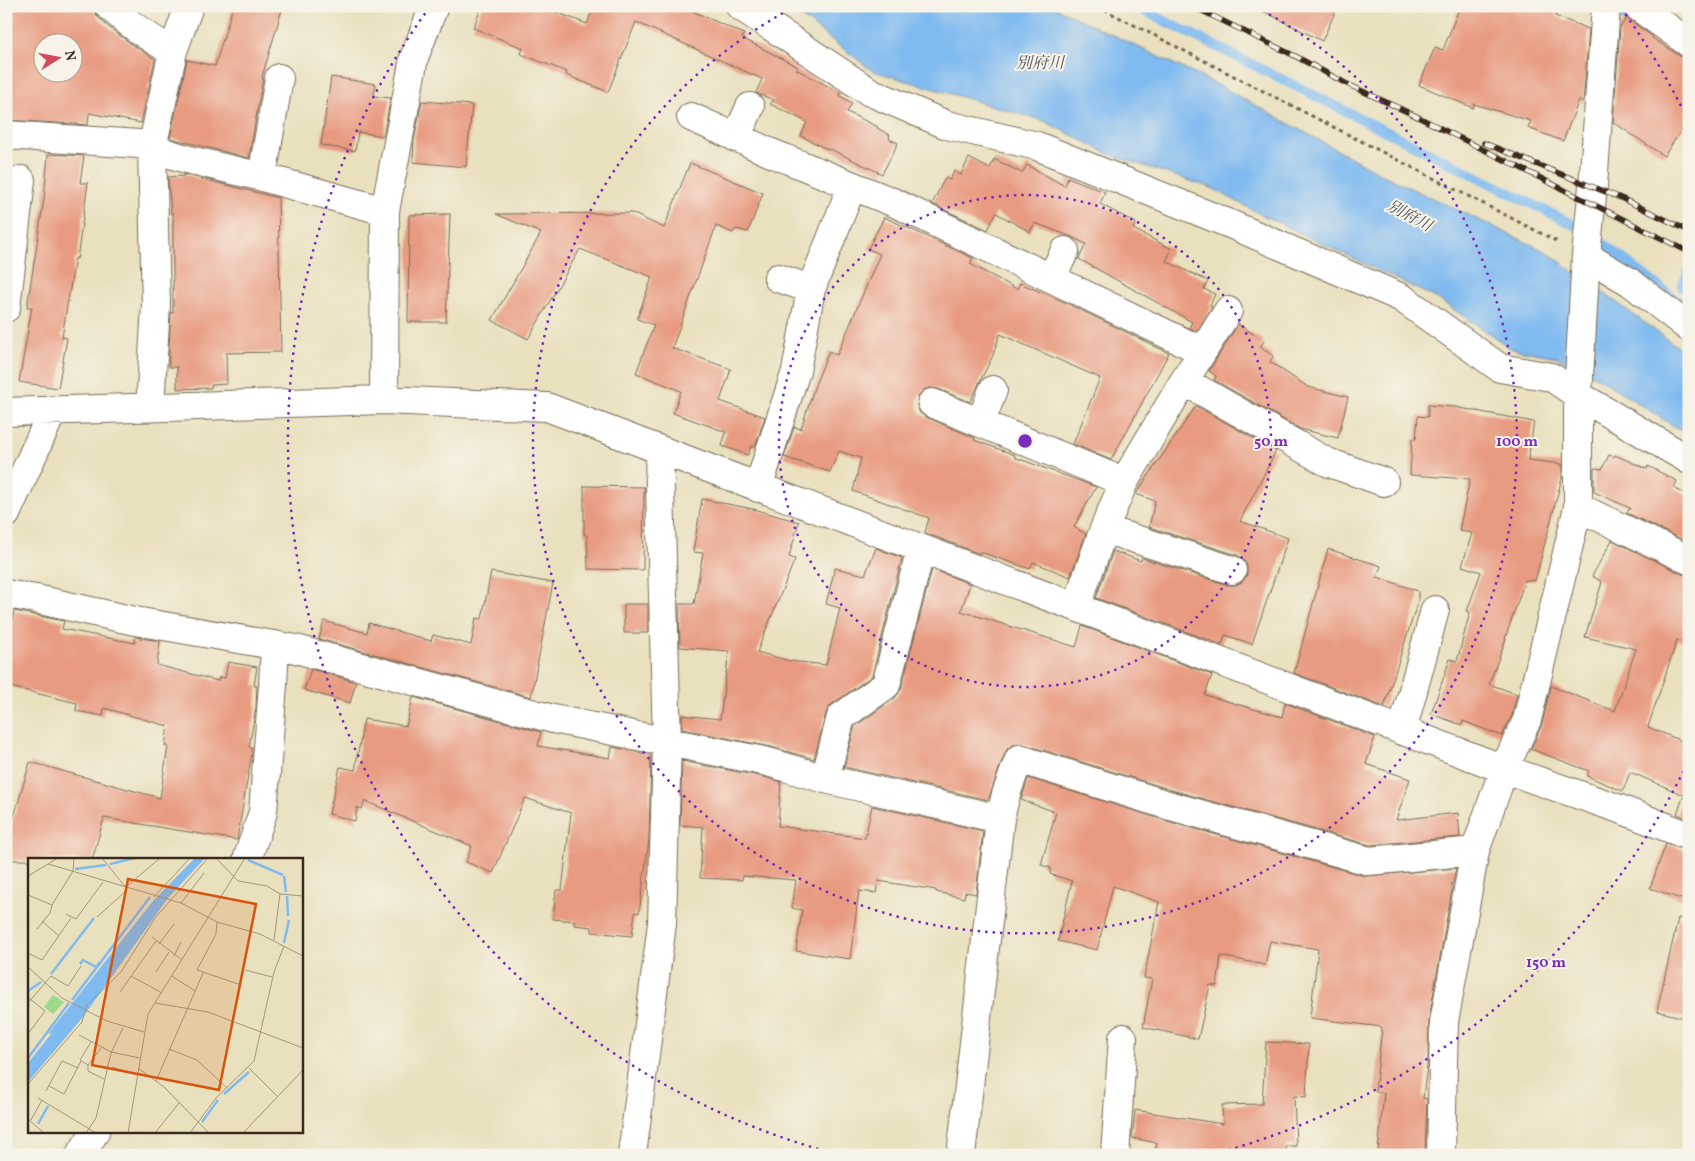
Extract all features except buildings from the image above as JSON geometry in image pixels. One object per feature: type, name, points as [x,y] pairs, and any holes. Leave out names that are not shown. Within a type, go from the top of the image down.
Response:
[{"type":"street","points":[[109,6],[131,26],[173,51]]},
{"type":"street","points":[[150,407],[156,305],[152,148],[173,51],[188,6]]},
{"type":"street","points":[[384,400],[385,211],[414,58],[434,6]]},
{"type":"street","points":[[740,6],[870,92],[947,125],[1037,146],[1230,224],[1402,298],[1500,368],[1551,377],[1578,395],[1689,460]]},
{"type":"street","points":[[1637,6],[1689,43]]},
{"type":"street","points":[[1441,1155],[1444,1022],[1475,851],[1504,770],[1527,720],[1578,508],[1578,395],[1604,8]]},
{"type":"street","points":[[262,177],[279,78]]},
{"type":"street","points":[[736,138],[750,107]]},
{"type":"street","points":[[691,117],[736,138],[895,203],[1202,351]]},
{"type":"street","points":[[6,136],[139,144],[186,159],[262,177],[385,211]]},
{"type":"street","points":[[6,308],[11,223],[21,180]]},
{"type":"street","points":[[758,488],[796,371],[811,289],[852,186]]},
{"type":"street","points":[[1051,278],[1065,251]]},
{"type":"street","points":[[1586,256],[1630,282],[1689,328]]},
{"type":"street","points":[[778,278],[811,289]]},
{"type":"street","points":[[1076,608],[1104,529],[1124,482],[1228,311]]},
{"type":"street","points":[[1184,381],[1327,462],[1384,482]]},
{"type":"street","points":[[981,422],[993,390]]},
{"type":"street","points":[[6,412],[384,400],[547,407],[1504,770],[1620,809],[1689,836]]},
{"type":"street","points":[[932,403],[1124,482]]},
{"type":"street","points":[[6,514],[53,410]]},
{"type":"street","points":[[632,1155],[662,924],[667,742],[659,450]]},
{"type":"street","points":[[1578,508],[1689,560]]},
{"type":"street","points":[[1104,529],[1232,570]]},
{"type":"street","points":[[825,779],[841,717],[886,685],[921,549]]},
{"type":"street","points":[[6,594],[135,621],[296,649],[553,719],[768,762],[825,779],[1000,819]]},
{"type":"street","points":[[1402,731],[1435,610]]},
{"type":"street","points":[[248,858],[262,812],[274,686],[275,645]]},
{"type":"street","points":[[961,1155],[1000,819],[1006,794],[1020,759],[1171,806],[1369,861],[1475,851]]},
{"type":"street","points":[[1115,1155],[1123,1038]]},
{"type":"street","points":[[80,1155],[94,1134]]},
{"type":"path","points":[[1097,6],[1586,256]]},
{"type":"water","name":"別府川","points":[[787,6],[1052,6],[1216,84],[1387,177],[1547,252],[1689,355],[1689,436],[1599,378],[1557,357],[1512,349],[1438,299],[1260,214],[1212,188],[1111,155],[1044,121],[873,71]]},
{"type":"waterway","points":[[1135,6],[1574,225]]},
{"type":"waterway","points":[[1623,16],[1689,57]]},
{"type":"waterway","points":[[1601,242],[1689,310]]},
{"type":"waterway","points":[[1689,272],[1682,286],[1689,289]]},
{"type":"railway","points":[[1192,6],[1689,252]]},
{"type":"railway","points":[[1484,143],[1623,199],[1689,231]]}]
